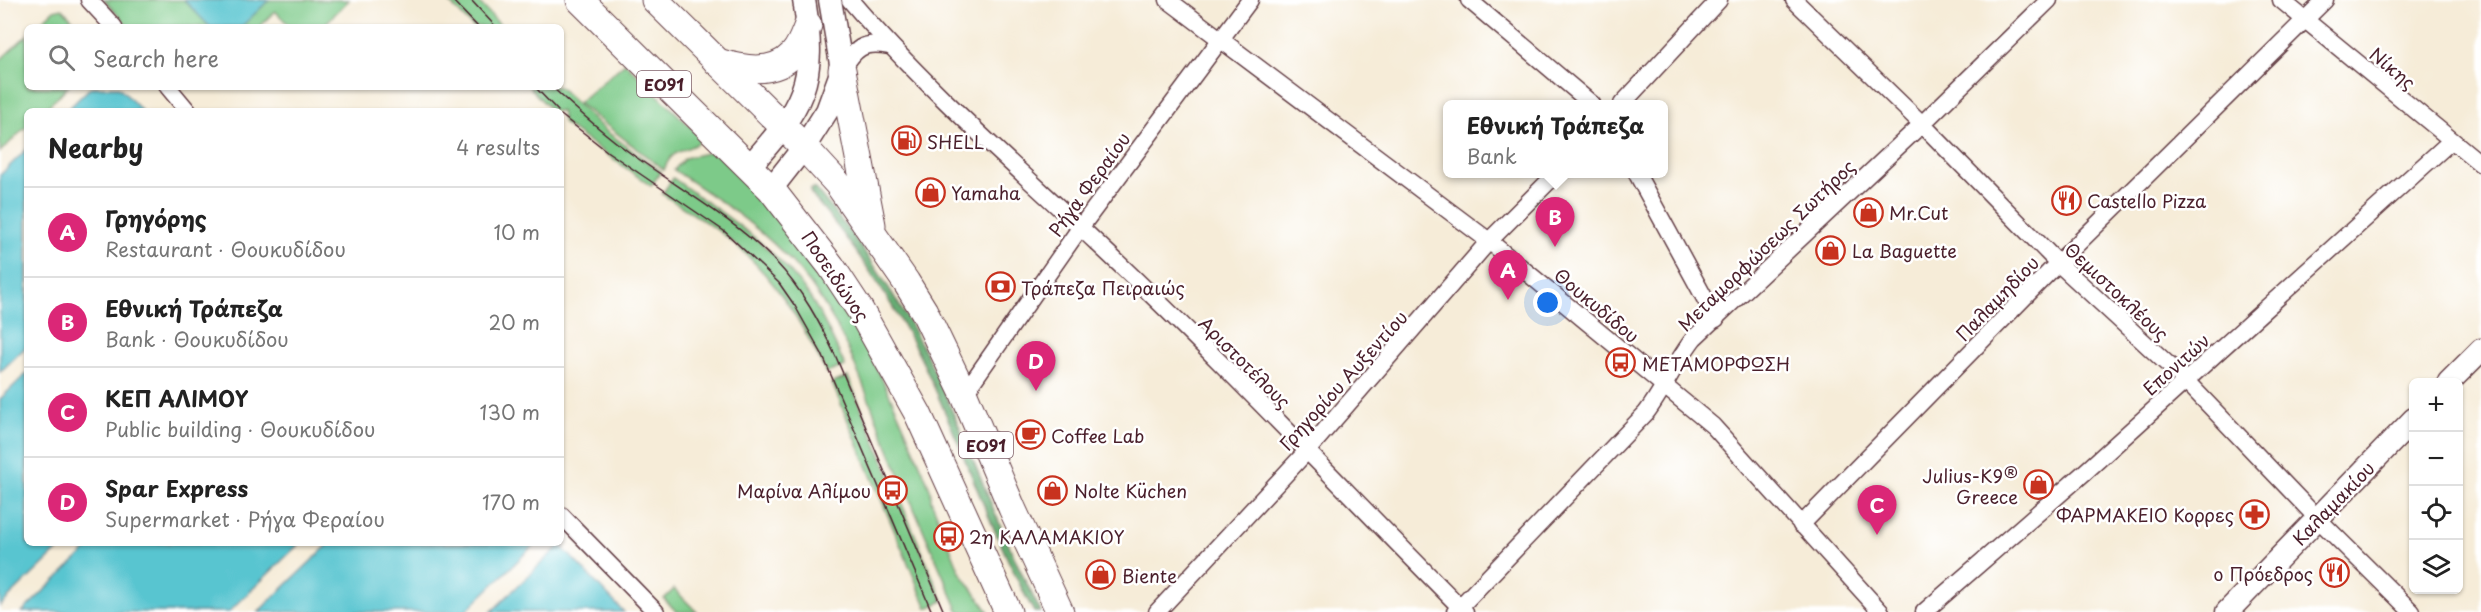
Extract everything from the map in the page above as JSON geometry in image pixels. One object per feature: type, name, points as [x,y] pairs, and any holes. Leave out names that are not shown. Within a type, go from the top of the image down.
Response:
[{"type":"highway","name":"Ποσειδώνος","points":[[580,0],[771,189],[831,266],[860,310],[918,414],[1008,612]]},
{"type":"highway","name":"ΕΟ91","points":[[655,0],[804,147],[838,184],[875,235],[924,311],[964,394],[1012,508],[1060,612]]},
{"type":"highway","points":[[717,62],[742,69],[773,67],[794,53],[806,13]]},
{"type":"highway","points":[[842,70],[875,235]]},
{"type":"main road","points":[[771,189],[804,147],[827,111],[842,70],[830,0]]},
{"type":"main road","points":[[749,167],[784,128],[802,94],[810,52],[806,13]]},
{"type":"main road","points":[[2454,378],[2477,361]]},
{"type":"main road","name":"Καλαμακίου","points":[[2227,612],[2409,424]]},
{"type":"street","points":[[89,0],[111,24]]},
{"type":"street","name":"Αριστοτέλους","points":[[850,0],[889,46],[1080,228],[1307,450],[1460,610]]},
{"type":"street","name":"Θουκυδίδου","points":[[1168,0],[1490,241],[1713,426],[1881,612]]},
{"type":"street","name":"Ρήγα Φεραίου","points":[[964,394],[1080,228],[1250,0]]},
{"type":"street","points":[[1469,0],[1586,100]]},
{"type":"street","points":[[1627,100],[1719,0]]},
{"type":"street","name":"Θεμιστοκλέους","points":[[1794,0],[1922,124],[2058,263],[2186,381],[2318,519],[2412,612]]},
{"type":"street","name":"Μεταμορφώσεως Σωτήρος","points":[[1460,610],[1624,438],[1665,386],[1685,350],[2049,0]]},
{"type":"street","name":"Νίκης","points":[[2281,0],[2481,164]]},
{"type":"street","name":"Παλαμηδίου","points":[[1801,525],[2058,263],[2325,0]]},
{"type":"street","points":[[842,70],[855,51],[865,45],[874,43],[889,46]]},
{"type":"street","points":[[171,90],[186,108]]},
{"type":"street","name":"Επονιτών","points":[[1924,612],[2186,381],[2451,141]]},
{"type":"street","name":"Γρηγορίου Αυξεντίου","points":[[1157,612],[1307,450],[1490,241],[1552,178]]},
{"type":"street","points":[[1639,178],[1716,319]]},
{"type":"street","points":[[564,519],[656,612]]},
{"type":"green space","points":[[104,0],[349,0],[325,24],[288,24],[275,11],[262,24],[126,24]]},
{"type":"green space","points":[[447,0],[477,0],[499,24],[470,24]]},
{"type":"green space","points":[[62,8],[76,24],[39,24],[54,10]]},
{"type":"green space","points":[[24,38],[24,90],[65,90],[46,108],[24,108],[24,129],[0,152],[0,60]]},
{"type":"green space","points":[[625,63],[703,139],[677,153],[664,170],[578,103]]},
{"type":"green space","points":[[532,90],[562,90],[606,131],[661,172],[651,186],[564,124],[564,108],[549,108]]},
{"type":"green space","points":[[716,152],[779,219],[804,250],[847,315],[884,383],[916,454],[931,491],[931,500],[960,572],[989,612],[959,612],[849,351],[814,289],[771,241],[724,204],[674,170],[685,158]]},
{"type":"green space","points":[[673,178],[764,245],[795,277],[814,304],[845,366],[826,373],[795,315],[756,265],[724,235],[662,194]]},
{"type":"green space","points":[[813,188],[845,226],[886,283],[921,344],[952,410],[1009,546],[1041,612],[1034,612],[1018,582],[938,396],[900,319],[873,276],[811,194],[810,190]]},
{"type":"green space","points":[[848,377],[943,601],[927,608],[832,383]]},
{"type":"green space","points":[[674,589],[697,612],[677,612],[664,599]]},
{"type":"water","points":[[184,0],[269,0],[244,24],[207,24]]},
{"type":"water","points":[[88,90],[122,90],[139,108],[69,108]]},
{"type":"water","points":[[24,152],[24,349],[0,372],[0,175]]},
{"type":"water","points":[[24,376],[24,546],[62,546],[0,606],[0,399]]},
{"type":"water","points":[[91,546],[297,546],[229,612],[22,612]]},
{"type":"water","points":[[327,546],[533,546],[465,612],[258,612]]},
{"type":"water","points":[[561,546],[624,612],[491,612]]},
{"type":"tram line","points":[[452,0],[475,24]]},
{"type":"tram line","points":[[471,0],[493,24]]},
{"type":"tram line","points":[[538,90],[555,108]]},
{"type":"tram line","points":[[555,90],[622,147],[742,231],[775,261],[794,283],[817,319],[836,357],[944,612]]},
{"type":"tram line","points":[[564,117],[608,152],[724,231],[779,283],[822,354],[932,612]]},
{"type":"place","name":"SHELL","points":[[906,141]]},
{"type":"place","name":"Yamaha","points":[[930,192]]},
{"type":"place","name":"Castello Pizza","points":[[2066,200]]},
{"type":"place","name":"Mr.Cut","points":[[1868,212]]},
{"type":"place","name":"Εθνική Τράπεζα","points":[[1555,247]]},
{"type":"place","name":"La Baguette","points":[[1831,250]]},
{"type":"place","name":"Τράπεζα Πειραιώς","points":[[1000,287]]},
{"type":"place","name":"Γρηγόρης","points":[[1508,300]]},
{"type":"place","name":"ΜΕΤΑΜΟΡΦΩΣΗ","points":[[1621,363]]},
{"type":"place","name":"Spar Express","points":[[1036,391]]},
{"type":"place","name":"Coffee Lab","points":[[1030,435]]},
{"type":"place","name":"Julius-K9® Greece","points":[[2039,485]]},
{"type":"place","name":"Μαρίνα Αλίμου","points":[[892,490]]},
{"type":"place","name":"Nolte Küchen","points":[[1053,490]]},
{"type":"place","name":"ΦΑΡΜΑΚΕΙΟ Κορρες","points":[[2255,514]]},
{"type":"place","name":"ΚΕΠ ΑΛΙΜΟΥ","points":[[1877,535]]},
{"type":"place","name":"2η ΚΑΛΑΜΑΚΙΟΥ","points":[[948,536]]},
{"type":"place","name":"ο Πρόεδρος","points":[[2334,573]]},
{"type":"place","name":"Biente","points":[[1101,575]]}]
